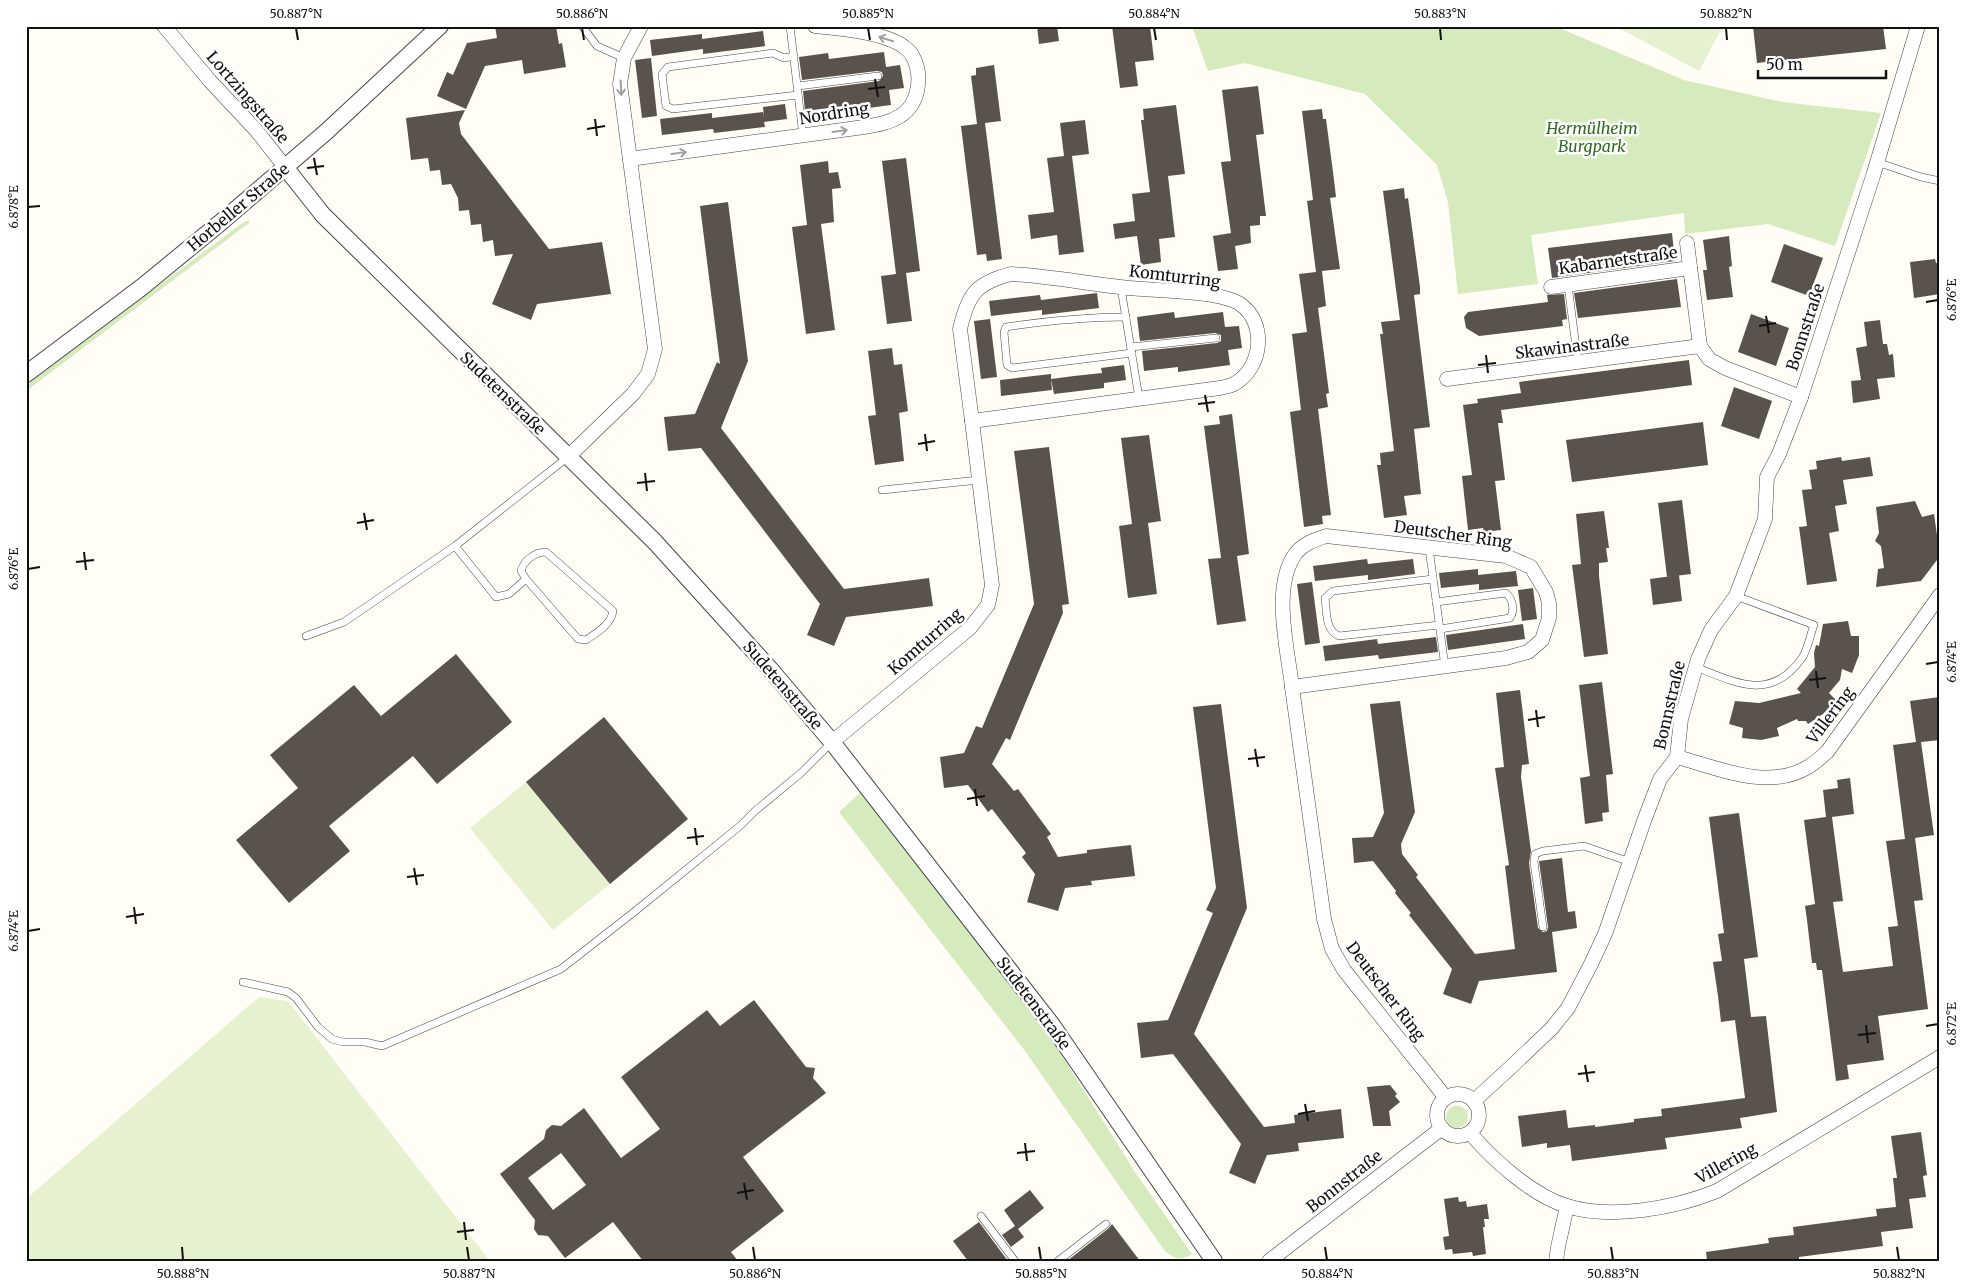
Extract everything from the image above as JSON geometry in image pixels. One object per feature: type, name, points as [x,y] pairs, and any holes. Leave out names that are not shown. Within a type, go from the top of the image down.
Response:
[{"type":"street","name":"Lortzingstraße","points":[[164,26],[256,130],[285,167]]},
{"type":"street","name":"Horbeller Straße","points":[[26,374],[142,287],[285,167],[326,132],[440,26]]},
{"type":"street","points":[[569,456],[633,394],[648,374],[655,349],[620,84],[624,58],[641,26]]},
{"type":"street","name":"Nordring","points":[[630,160],[864,127],[885,123],[902,116],[916,99],[919,76],[912,53],[897,42],[857,32],[815,26]]},
{"type":"street","name":"Bonnstraße","points":[[1474,1100],[1512,1067],[1552,1028],[1568,1008],[1604,934],[1660,779],[1677,757],[1681,719],[1696,667],[1711,630],[1736,596],[1765,519],[1767,477],[1779,454],[1801,397],[1877,162],[1918,26]]},
{"type":"street","name":"Sudetenstraße","points":[[285,167],[323,215],[655,542],[770,669],[832,742],[1052,1025],[1214,1261]]},
{"type":"street","points":[[1687,243],[1700,346],[1709,359],[1725,368],[1801,397]]},
{"type":"street","name":"Kabarnetstraße","points":[[1551,287],[1690,268]]},
{"type":"street","name":"Komturring","points":[[832,742],[970,628],[988,605],[992,585],[960,329],[971,297],[980,286],[1011,274],[1047,276],[1121,288],[1208,295],[1237,302],[1254,319],[1259,340],[1256,359],[1245,374],[1234,384],[1220,388],[972,421]]},
{"type":"street","name":"Skawinastraße","points":[[1447,379],[1700,346]]},
{"type":"street","name":"Deutscher Ring","points":[[1292,687],[1506,658],[1528,652],[1542,640],[1549,618],[1549,603],[1546,592],[1531,567],[1506,556],[1326,536],[1308,542],[1296,554],[1287,571],[1283,591],[1285,630],[1292,687],[1324,919],[1332,949],[1344,970],[1446,1098]]},
{"type":"street","name":"Villering","points":[[1677,757],[1752,777],[1774,778],[1789,776],[1809,767],[1827,752],[1940,595]]},
{"type":"street","name":"Villering","points":[[1470,1133],[1502,1166],[1542,1194],[1567,1206],[1598,1211],[1636,1211],[1695,1200],[1717,1191],[1940,1057]]},
{"type":"street","points":[[1453,1094],[1462,1094],[1474,1100],[1478,1108],[1479,1118],[1476,1126],[1470,1133],[1455,1136],[1442,1128],[1438,1121],[1437,1113],[1439,1106],[1446,1098],[1453,1094]]},
{"type":"street","name":"Bonnstraße","points":[[1269,1261],[1442,1128]]},
{"type":"street","points":[[1556,1261],[1567,1206]]},
{"type":"lane","points":[[582,26],[597,46],[624,58]]},
{"type":"lane","points":[[790,26],[803,136]]},
{"type":"lane","points":[[794,56],[784,58],[773,53],[668,67],[662,74],[666,106],[673,108],[798,95]]},
{"type":"lane","points":[[798,86],[878,76]]},
{"type":"lane","points":[[1877,162],[1921,177],[1940,181]]},
{"type":"lane","points":[[1568,285],[1578,363]]},
{"type":"lane","points":[[1121,288],[1139,398]]},
{"type":"lane","points":[[1126,317],[1088,318],[1006,327],[1004,332],[1007,365],[1012,368],[1216,338]]},
{"type":"lane","points":[[306,636],[344,622],[455,546],[569,456]]},
{"type":"lane","points":[[882,490],[980,480]]},
{"type":"lane","points":[[455,546],[496,597],[509,594],[526,579]]},
{"type":"lane","points":[[1429,548],[1445,667]]},
{"type":"lane","points":[[538,552],[546,552],[612,611],[612,616],[609,622],[586,640],[578,639],[526,579],[521,571],[523,564],[538,552]]},
{"type":"lane","points":[[1433,580],[1333,591],[1325,598],[1328,627],[1332,633],[1339,636],[1439,627],[1510,618],[1513,613],[1511,598],[1506,593],[1436,602]]},
{"type":"lane","points":[[1696,667],[1741,685],[1757,687],[1783,678],[1803,657],[1814,625],[1736,596]]},
{"type":"lane","points":[[243,982],[288,992],[296,998],[318,1027],[332,1039],[344,1042],[365,1042],[382,1046],[390,1043],[560,969],[740,826],[755,811],[802,773],[832,742]]},
{"type":"lane","points":[[1543,927],[1534,862],[1535,854],[1542,851],[1584,846],[1630,862]]},
{"type":"lane","points":[[980,1216],[1015,1261]]},
{"type":"lane","points":[[1058,1261],[1106,1224]]},
{"type":"green space","name":"Hermülheim Burgpark","points":[[1192,26],[1554,26],[1684,80],[1782,102],[1881,113],[1835,246],[1768,224],[1685,234],[1684,213],[1531,235],[1538,284],[1458,294],[1448,202],[1437,165],[1365,94],[1245,63],[1208,71]]},
{"type":"green space","points":[[1615,26],[1723,26],[1699,71]]},
{"type":"green space","points":[[249,220],[249,223],[26,391],[26,385],[241,224]]},
{"type":"green space","points":[[526,782],[610,884],[553,930],[470,828]]},
{"type":"green space","points":[[861,792],[972,932],[1054,1043],[1135,1172],[1192,1254],[1184,1258],[1177,1258],[1164,1250],[1025,1051],[839,812]]},
{"type":"green space","points":[[259,997],[288,1001],[490,1261],[26,1261],[26,1199]]},
{"type":"green space","points":[[1453,1106],[1461,1106],[1468,1113],[1468,1121],[1461,1128],[1453,1128],[1446,1121],[1446,1113]]},
{"type":"building","points":[[495,26],[556,26],[559,44],[562,43],[566,67],[524,74],[522,60],[485,66],[466,109],[437,96],[447,72],[453,75],[467,43],[497,38]]},
{"type":"building","points":[[1037,26],[1057,26],[1059,41],[1039,44]]},
{"type":"building","points":[[1112,26],[1150,26],[1154,60],[1135,62],[1138,86],[1120,88]]},
{"type":"building","points":[[1753,26],[1883,26],[1886,49],[1757,63]]},
{"type":"building","points":[[763,31],[765,46],[703,54],[703,49],[652,56],[650,40],[702,34],[702,39]]},
{"type":"building","points":[[884,52],[886,67],[900,65],[904,88],[889,90],[891,105],[861,109],[861,104],[805,111],[803,91],[879,81],[883,76],[882,72],[877,71],[802,80],[799,57],[828,53],[829,59]]},
{"type":"building","points":[[651,58],[657,116],[642,118],[635,60]]},
{"type":"building","points":[[994,65],[1001,121],[985,123],[1002,259],[987,261],[986,254],[977,255],[961,126],[977,124],[971,76],[976,75],[976,68]]},
{"type":"building","points":[[1258,86],[1264,134],[1256,135],[1266,216],[1260,216],[1260,225],[1250,226],[1251,243],[1235,246],[1238,269],[1218,271],[1213,236],[1231,233],[1221,162],[1231,161],[1222,90]]},
{"type":"building","points":[[785,104],[787,119],[764,122],[765,127],[714,133],[713,129],[662,135],[660,119],[712,113],[712,118],[763,112],[764,117],[763,107]]},
{"type":"building","points":[[1176,105],[1185,174],[1168,176],[1175,237],[1159,239],[1161,262],[1141,265],[1137,236],[1115,239],[1113,224],[1135,221],[1132,194],[1150,192],[1141,120],[1144,120],[1143,109]]},
{"type":"building","points":[[1322,109],[1323,119],[1326,119],[1336,197],[1330,198],[1340,269],[1322,271],[1326,306],[1318,308],[1329,393],[1326,394],[1328,407],[1318,409],[1331,515],[1322,516],[1323,524],[1304,527],[1290,412],[1301,410],[1292,334],[1307,332],[1299,274],[1316,272],[1307,201],[1313,200],[1302,111]]},
{"type":"building","points":[[465,110],[459,123],[461,134],[549,249],[602,242],[611,294],[537,304],[531,320],[492,304],[513,254],[495,256],[493,240],[483,242],[481,224],[471,225],[469,210],[459,211],[458,198],[451,184],[442,185],[440,170],[430,171],[428,158],[411,160],[406,118]]},
{"type":"building","points":[[1085,120],[1089,154],[1072,156],[1084,252],[1059,255],[1057,235],[1031,239],[1028,215],[1054,212],[1047,158],[1064,156],[1060,123]]},
{"type":"building","points":[[906,158],[920,271],[906,273],[912,321],[887,324],[881,276],[896,274],[882,161]]},
{"type":"building","points":[[828,161],[829,173],[838,172],[841,188],[832,189],[834,222],[821,224],[835,330],[806,334],[792,227],[807,225],[800,165]]},
{"type":"building","points":[[1404,188],[1405,199],[1408,198],[1420,287],[1420,294],[1414,295],[1430,427],[1414,429],[1421,494],[1404,496],[1407,515],[1384,518],[1377,465],[1381,465],[1380,453],[1394,451],[1380,334],[1383,334],[1381,322],[1400,320],[1383,191]]},
{"type":"building","points":[[728,202],[748,361],[721,428],[844,589],[929,578],[933,606],[846,617],[834,646],[807,635],[820,604],[701,448],[668,451],[664,417],[695,414],[717,362],[720,364],[700,206]]},
{"type":"building","points":[[1672,233],[1675,261],[1552,278],[1548,248]]},
{"type":"building","points":[[1729,236],[1732,266],[1729,267],[1733,297],[1707,300],[1703,270],[1707,270],[1703,240]]},
{"type":"building","points":[[1784,244],[1823,258],[1809,296],[1771,282]]},
{"type":"building","points":[[1935,259],[1936,263],[1940,263],[1940,294],[1914,298],[1910,262]]},
{"type":"building","points":[[1677,279],[1681,307],[1578,318],[1574,293]]},
{"type":"building","points":[[1097,293],[1099,308],[1042,315],[1042,310],[991,316],[989,301],[1040,295],[1041,300]]},
{"type":"building","points":[[1564,294],[1567,319],[1562,320],[1563,326],[1479,336],[1466,328],[1464,317],[1468,312],[1548,302],[1547,295]]},
{"type":"building","points":[[1174,312],[1175,318],[1223,312],[1225,327],[1239,326],[1242,348],[1228,350],[1230,365],[1178,372],[1178,367],[1144,371],[1142,351],[1221,341],[1221,335],[1215,333],[1140,341],[1137,317]]},
{"type":"building","points":[[1751,314],[1789,328],[1776,366],[1738,352]]},
{"type":"building","points":[[990,319],[997,377],[981,379],[974,321]]},
{"type":"building","points":[[1880,320],[1883,344],[1887,344],[1889,355],[1893,354],[1895,377],[1877,379],[1880,399],[1853,403],[1851,381],[1861,380],[1856,348],[1867,346],[1864,322]]},
{"type":"building","points":[[892,348],[894,365],[902,364],[908,411],[899,413],[904,461],[875,465],[868,416],[876,415],[868,351]]},
{"type":"building","points":[[1689,360],[1692,385],[1501,410],[1503,423],[1498,423],[1505,480],[1495,481],[1501,530],[1484,532],[1483,528],[1468,530],[1462,476],[1472,475],[1463,405],[1478,403],[1477,399],[1521,393],[1519,382]]},
{"type":"building","points":[[1124,365],[1126,380],[1104,383],[1104,388],[1054,394],[1051,379],[1102,373],[1101,368]]},
{"type":"building","points":[[1051,374],[1052,390],[1001,396],[1000,380]]},
{"type":"building","points":[[1734,387],[1772,401],[1759,439],[1721,426]]},
{"type":"building","points":[[1232,414],[1249,554],[1237,556],[1246,621],[1217,625],[1208,559],[1221,558],[1204,426],[1220,424],[1219,416]]},
{"type":"building","points":[[1703,422],[1708,465],[1572,482],[1566,440]]},
{"type":"building","points":[[1149,435],[1161,521],[1148,523],[1157,594],[1128,598],[1119,526],[1132,524],[1121,438]]},
{"type":"building","points":[[1049,447],[1069,604],[1062,605],[1063,613],[1010,740],[1006,738],[992,764],[1014,791],[1018,789],[1051,834],[1047,837],[1058,857],[1087,853],[1087,850],[1131,845],[1135,876],[1091,881],[1092,885],[1065,888],[1058,911],[1027,902],[1035,874],[1022,857],[1026,853],[992,809],[988,812],[968,785],[944,788],[940,757],[964,753],[976,726],[982,728],[1034,604],[1014,451]]},
{"type":"building","points":[[1841,457],[1842,461],[1870,457],[1873,476],[1843,480],[1847,504],[1835,506],[1839,531],[1829,533],[1837,581],[1807,585],[1799,527],[1807,526],[1802,490],[1812,489],[1809,470],[1817,469],[1816,461]]},
{"type":"building","points":[[1682,500],[1691,574],[1667,577],[1658,503]]},
{"type":"building","points":[[1915,501],[1922,517],[1934,514],[1940,556],[1921,581],[1876,587],[1878,569],[1884,568],[1881,546],[1875,541],[1879,533],[1876,507]]},
{"type":"building","points":[[1604,511],[1609,548],[1606,548],[1608,562],[1599,563],[1599,576],[1608,654],[1584,657],[1572,565],[1581,564],[1576,514]]},
{"type":"building","points":[[1367,559],[1368,564],[1413,559],[1415,574],[1368,580],[1368,575],[1315,581],[1313,566]]},
{"type":"building","points":[[1478,569],[1478,575],[1516,571],[1518,586],[1479,590],[1479,584],[1441,588],[1439,573]]},
{"type":"building","points":[[1679,575],[1682,601],[1653,605],[1650,579]]},
{"type":"building","points":[[1312,582],[1320,643],[1305,645],[1297,584]]},
{"type":"building","points":[[1533,588],[1537,619],[1522,621],[1518,590]]},
{"type":"building","points":[[1848,621],[1851,636],[1859,636],[1859,655],[1852,673],[1842,669],[1840,680],[1829,693],[1836,700],[1823,714],[1808,724],[1806,721],[1798,721],[1797,719],[1777,728],[1779,736],[1761,740],[1742,738],[1743,728],[1729,724],[1735,701],[1759,703],[1801,693],[1797,689],[1815,667],[1814,653],[1816,645],[1819,646],[1823,624]]},
{"type":"building","points":[[1523,624],[1525,639],[1448,650],[1446,635]]},
{"type":"building","points":[[1436,637],[1438,652],[1379,659],[1378,655],[1325,661],[1323,646],[1377,639],[1378,644]]},
{"type":"building","points":[[456,654],[512,722],[437,784],[413,756],[329,826],[350,851],[289,903],[236,840],[298,788],[270,755],[354,685],[381,716]]},
{"type":"building","points":[[1602,682],[1613,774],[1606,775],[1609,812],[1602,813],[1603,821],[1585,824],[1580,778],[1590,776],[1579,685]]},
{"type":"building","points":[[1520,690],[1529,764],[1522,765],[1521,777],[1531,851],[1529,863],[1538,928],[1543,932],[1547,931],[1548,927],[1539,861],[1562,858],[1568,912],[1575,911],[1577,928],[1552,932],[1557,972],[1479,981],[1471,1004],[1443,994],[1452,969],[1409,915],[1411,913],[1373,861],[1354,863],[1352,838],[1373,837],[1384,813],[1370,704],[1400,701],[1415,812],[1401,844],[1402,854],[1418,875],[1416,877],[1475,954],[1515,949],[1505,866],[1509,865],[1495,768],[1504,767],[1496,693]]},
{"type":"building","points":[[1939,697],[1940,740],[1921,742],[1934,835],[1915,838],[1923,900],[1914,901],[1928,1009],[1878,1016],[1884,1060],[1847,1065],[1849,1079],[1836,1081],[1822,970],[1817,970],[1816,963],[1812,963],[1805,906],[1815,904],[1804,820],[1826,817],[1823,790],[1838,788],[1837,780],[1850,778],[1854,814],[1832,817],[1843,901],[1833,902],[1843,972],[1893,966],[1888,927],[1898,926],[1886,841],[1905,839],[1893,745],[1916,742],[1910,701]]},
{"type":"building","points":[[1221,704],[1247,908],[1194,1034],[1264,1127],[1295,1123],[1294,1115],[1341,1109],[1344,1138],[1298,1143],[1299,1151],[1267,1155],[1255,1184],[1229,1173],[1241,1144],[1173,1054],[1141,1058],[1137,1023],[1168,1020],[1213,913],[1206,910],[1216,888],[1193,707]]},
{"type":"building","points":[[604,717],[688,819],[610,884],[526,782]]},
{"type":"building","points":[[1739,813],[1758,957],[1744,959],[1751,1017],[1766,1016],[1777,1112],[1740,1118],[1742,1128],[1665,1138],[1667,1149],[1572,1161],[1570,1145],[1547,1148],[1547,1143],[1522,1147],[1518,1116],[1566,1110],[1568,1128],[1595,1125],[1595,1127],[1634,1122],[1634,1119],[1662,1116],[1661,1109],[1745,1098],[1735,1020],[1721,1022],[1713,962],[1722,961],[1718,934],[1724,933],[1709,817]]},
{"type":"building","points":[[754,1000],[806,1067],[815,1068],[813,1078],[826,1093],[743,1157],[784,1211],[731,1252],[738,1261],[643,1261],[613,1222],[565,1258],[548,1236],[538,1235],[534,1229],[535,1220],[500,1174],[544,1139],[546,1130],[552,1125],[561,1126],[584,1108],[621,1158],[660,1129],[621,1077],[707,1010],[720,1026]],"holes":[[[561,1153],[586,1185],[553,1210],[528,1178]]]},
{"type":"building","points":[[1390,1085],[1400,1102],[1389,1111],[1391,1126],[1373,1126],[1367,1087]]},
{"type":"building","points":[[1921,1132],[1927,1175],[1923,1176],[1926,1197],[1909,1199],[1913,1228],[1881,1232],[1883,1246],[1799,1257],[1799,1261],[1707,1261],[1706,1252],[1769,1243],[1768,1238],[1794,1235],[1793,1227],[1877,1216],[1876,1209],[1896,1207],[1893,1178],[1897,1178],[1891,1136]]},
{"type":"building","points":[[1030,1190],[1044,1208],[1018,1229],[1024,1237],[1011,1247],[1002,1235],[1015,1226],[1004,1210]]},
{"type":"building","points":[[1458,1197],[1459,1202],[1466,1201],[1467,1207],[1487,1204],[1489,1219],[1484,1219],[1485,1227],[1483,1227],[1486,1254],[1473,1256],[1472,1252],[1453,1254],[1452,1249],[1445,1250],[1443,1237],[1449,1236],[1444,1199]]},
{"type":"building","points":[[979,1222],[1008,1261],[968,1261],[953,1241]]},
{"type":"building","points":[[1112,1224],[1140,1261],[1067,1261],[1109,1228]]}]
